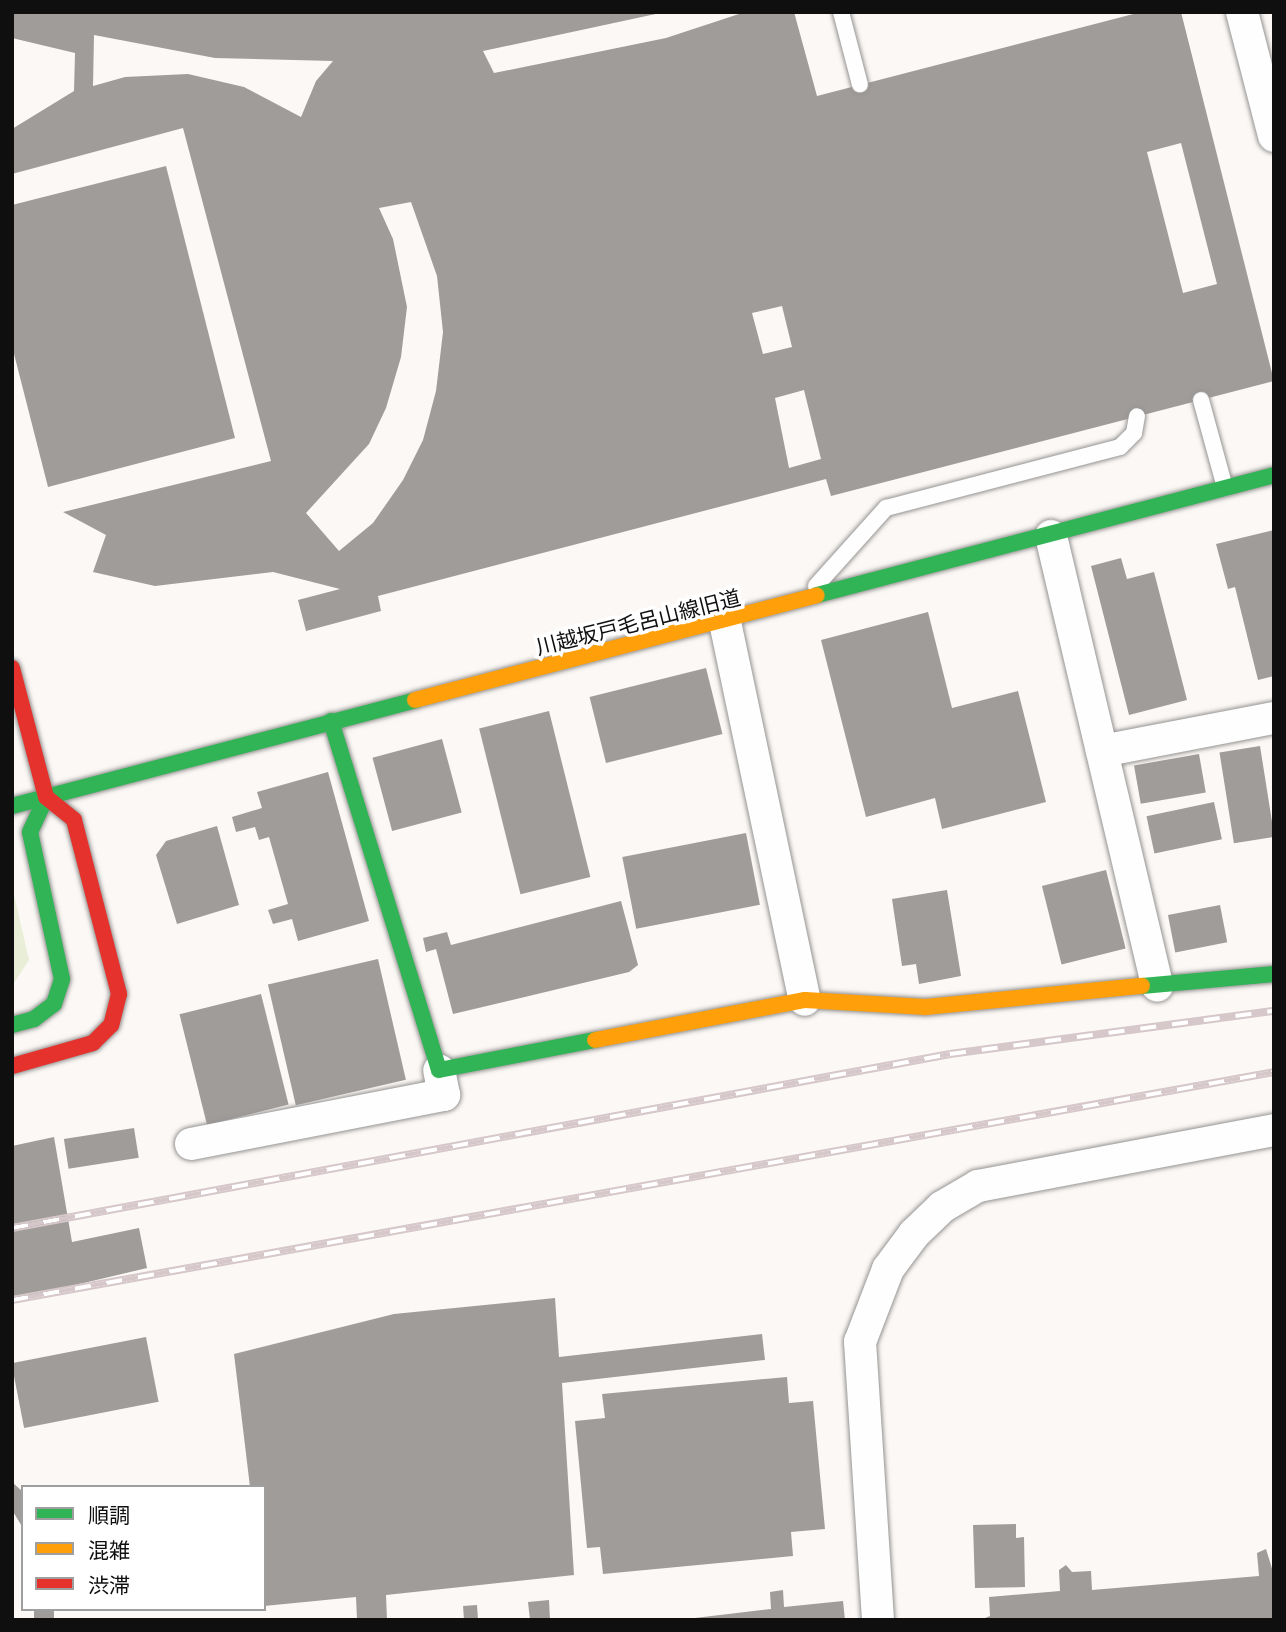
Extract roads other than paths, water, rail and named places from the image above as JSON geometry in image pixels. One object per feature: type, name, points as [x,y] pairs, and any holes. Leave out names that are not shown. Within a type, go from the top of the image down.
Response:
[{"type":"street","points":[[1242,12],[1274,136]]},
{"type":"street","name":"川越坂戸毛呂山線旧道","points":[[12,806],[331,721],[725,622],[1274,475]]},
{"type":"street","points":[[1051,536],[1157,986]]},
{"type":"street","points":[[725,622],[805,1000]]},
{"type":"street","points":[[12,668],[46,797],[74,820],[119,993],[111,1025],[93,1043],[12,1066]]},
{"type":"street","points":[[1101,751],[1274,718]]},
{"type":"street","points":[[191,1144],[444,1095],[439,1070],[331,721]]},
{"type":"street","points":[[12,1026],[34,1019],[54,1004],[62,979],[30,832],[46,797]]},
{"type":"street","points":[[439,1070],[805,1000],[926,1007],[1272,974]]},
{"type":"street","points":[[878,1620],[860,1342],[888,1269],[914,1234],[942,1207],[978,1186],[1274,1130]]},
{"type":"lane","points":[[841,12],[859,79]]},
{"type":"lane","points":[[1200,400],[1225,488]]},
{"type":"lane","points":[[803,601],[886,508],[1120,447],[1134,433],[1137,416]]},
{"type":"railway","points":[[12,1228],[950,1054],[1274,1011]]},
{"type":"railway","points":[[12,1300],[1274,1072]]}]
